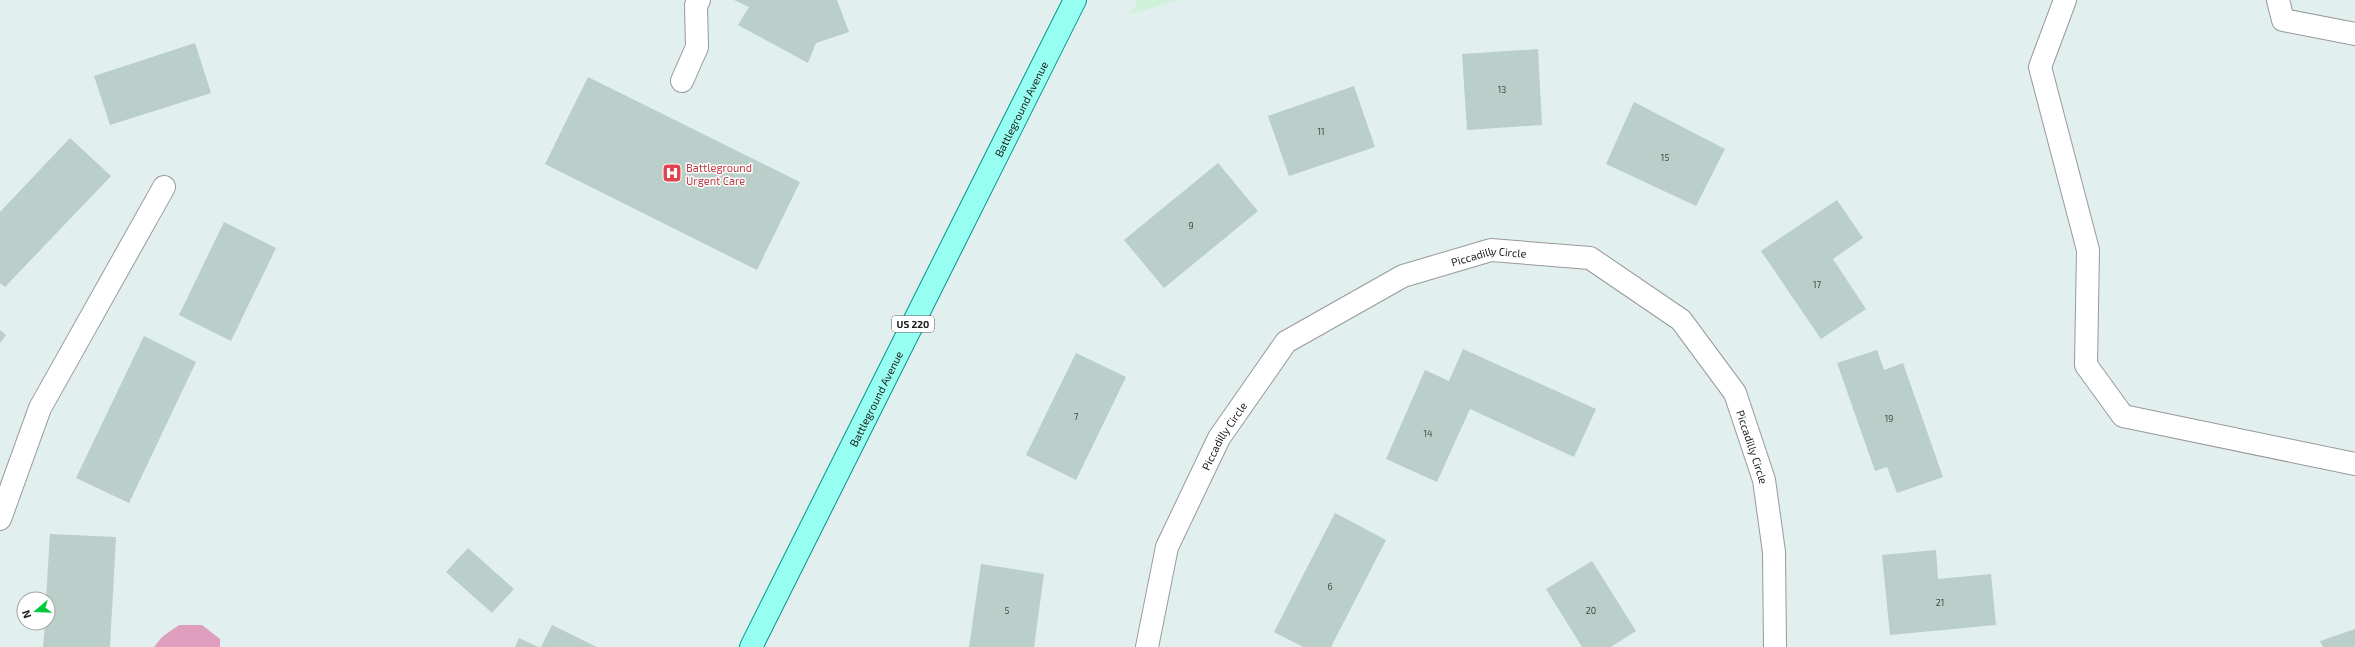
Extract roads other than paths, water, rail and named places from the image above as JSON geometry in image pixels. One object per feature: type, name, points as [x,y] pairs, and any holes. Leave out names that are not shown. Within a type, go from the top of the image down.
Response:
[{"type":"main road","name":"Battleground Avenue","points":[[751,647],[1075,0]]},
{"type":"street","points":[[682,81],[697,47],[696,6],[699,0]]},
{"type":"street","points":[[2065,0],[2040,67],[2088,250],[2086,365],[2123,416],[2355,464]]},
{"type":"street","points":[[2278,0],[2283,20],[2355,34]]},
{"type":"street","points":[[0,519],[40,408],[164,187]]},
{"type":"street","name":"Piccadilly Circle","points":[[1147,647],[1167,547],[1219,438],[1286,342],[1403,276],[1491,250],[1590,258],[1681,320],[1735,393],[1764,480],[1774,552],[1775,647]]},
{"type":"place","name":"Battleground Urgent Care","points":[[672,173]]}]
